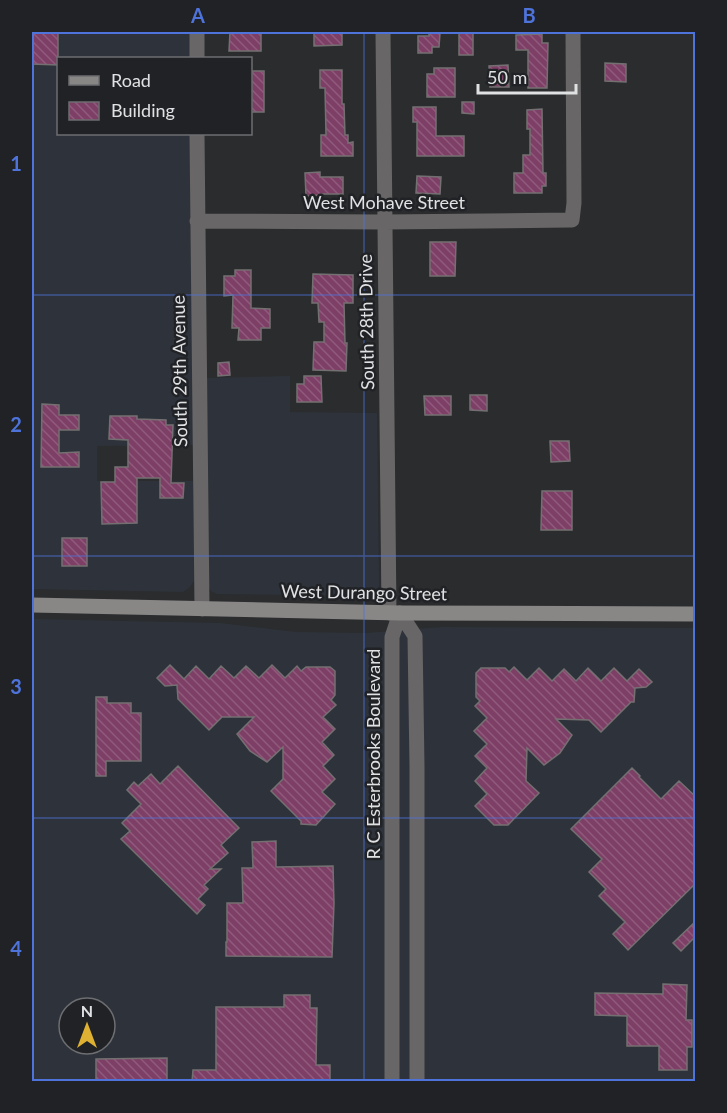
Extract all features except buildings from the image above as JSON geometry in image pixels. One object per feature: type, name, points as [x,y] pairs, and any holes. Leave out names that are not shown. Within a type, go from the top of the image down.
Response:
[{"type":"street","points":[[196,32],[196,57]]},
{"type":"street","name":"South 28th Drive","points":[[383,32],[384,222],[394,613]]},
{"type":"street","name":"West Mohave Street","points":[[196,221],[572,220],[574,203],[573,32]]},
{"type":"street","name":"South 29th Avenue","points":[[196,135],[202,609]]},
{"type":"street","name":"West Durango Street","points":[[32,605],[394,613],[696,614]]},
{"type":"street","points":[[394,613],[415,636],[417,1082]]},
{"type":"street","name":"R C Esterbrooks Boulevard","points":[[392,1082],[392,637],[394,613]]},
{"type":"shaded area","points":[[32,32],[193,32],[193,57],[57,57],[57,135],[193,135],[193,445],[97,446],[97,481],[193,481],[194,581],[183,592],[32,589]]},
{"type":"shaded area","points":[[290,376],[290,412],[377,413],[379,586],[371,596],[217,594],[211,591],[207,584],[206,378]]},
{"type":"shaded area","points":[[32,619],[220,623],[296,632],[366,633],[442,627],[695,628],[695,1081],[32,1082]]}]
